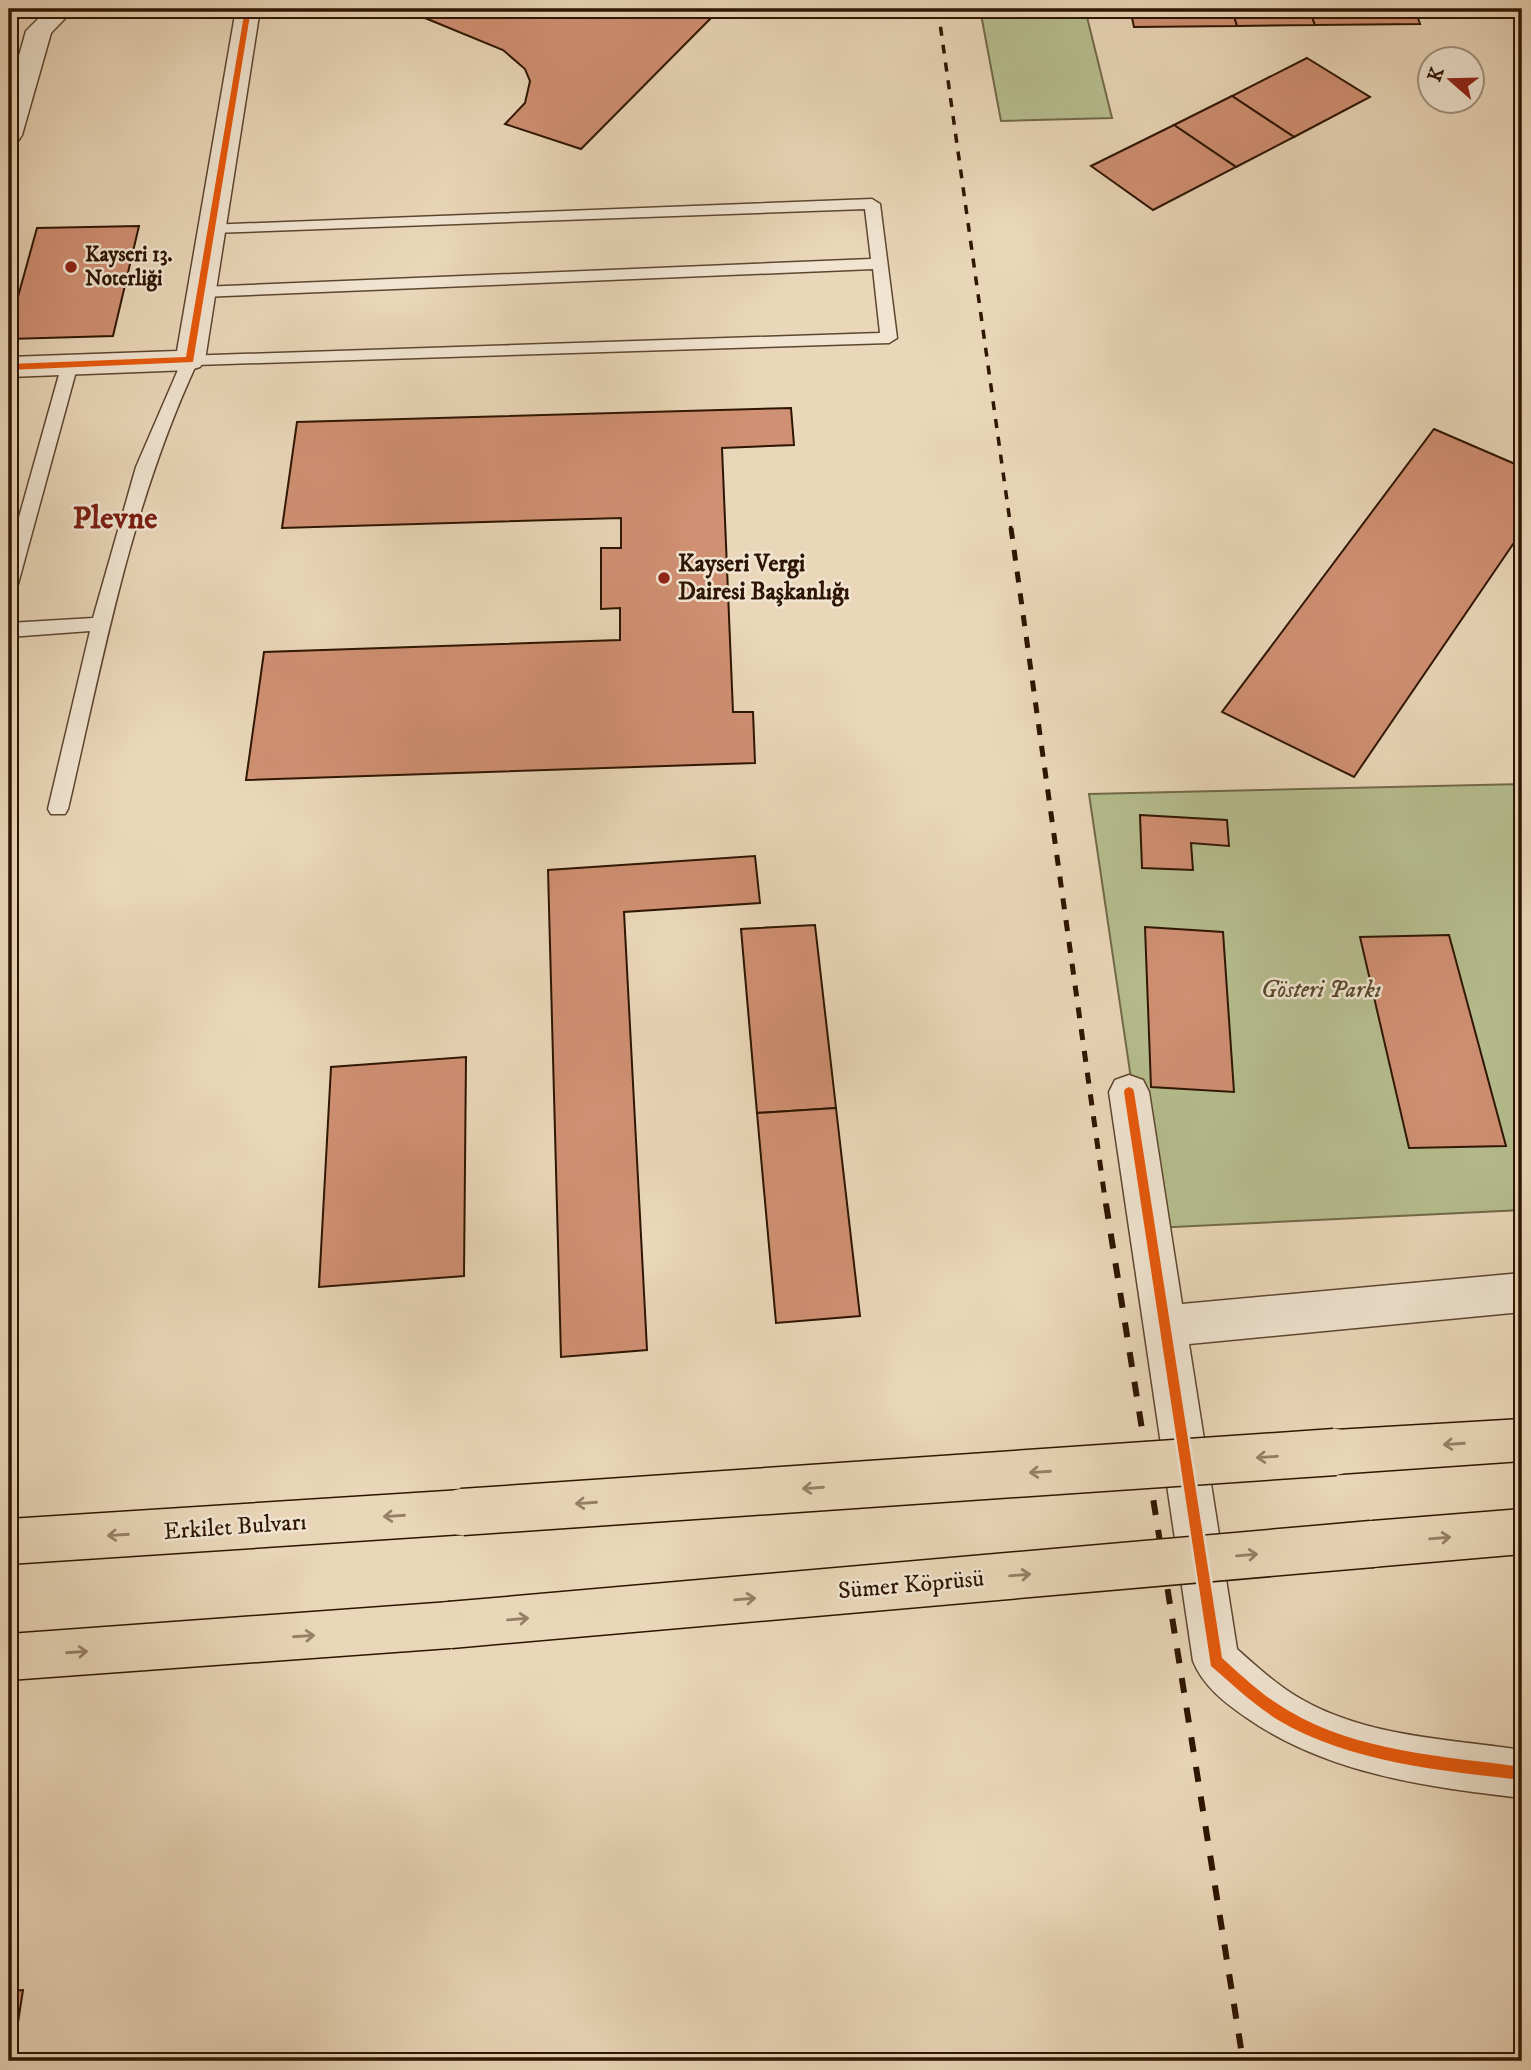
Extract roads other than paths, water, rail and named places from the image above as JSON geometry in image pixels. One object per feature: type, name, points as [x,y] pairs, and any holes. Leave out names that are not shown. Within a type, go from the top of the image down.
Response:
[{"type":"main road","name":"Erkilet Bulvarı","points":[[9,1542],[1522,1440]]},
{"type":"main road","name":"Sümer Köprüsü","points":[[9,1657],[450,1625],[1522,1531]]},
{"type":"street","points":[[9,135],[39,32],[62,9]]},
{"type":"street","points":[[9,367],[190,359],[248,9]]},
{"type":"street","points":[[9,33],[39,32]]},
{"type":"street","points":[[1129,1092],[1216,1661],[1236,1683],[1272,1711],[1306,1730],[1341,1743],[1377,1752],[1522,1774]]},
{"type":"street","points":[[1164,1326],[1522,1292]]},
{"type":"lane","points":[[58,809],[137,482],[190,359],[889,338],[873,204],[212,228]]},
{"type":"lane","points":[[201,292],[880,264]]},
{"type":"lane","points":[[9,583],[70,365]]},
{"type":"lane","points":[[9,630],[103,624]]},
{"type":"railway","points":[[938,9],[1011,529]]},
{"type":"railway","points":[[1011,528],[1106,1206]]},
{"type":"railway","points":[[1106,1204],[1243,2061]]},
{"type":"place","name":"Kayseri 13. Noterliği","points":[[71,267]]},
{"type":"place","name":"Kayseri Vergi Dairesi Başkanlığı","points":[[664,578]]},
{"type":"district","name":"Plevne","points":[[115,519]]},
{"type":"park label","name":"Gösteri Parkı","points":[[1321,990]]}]
